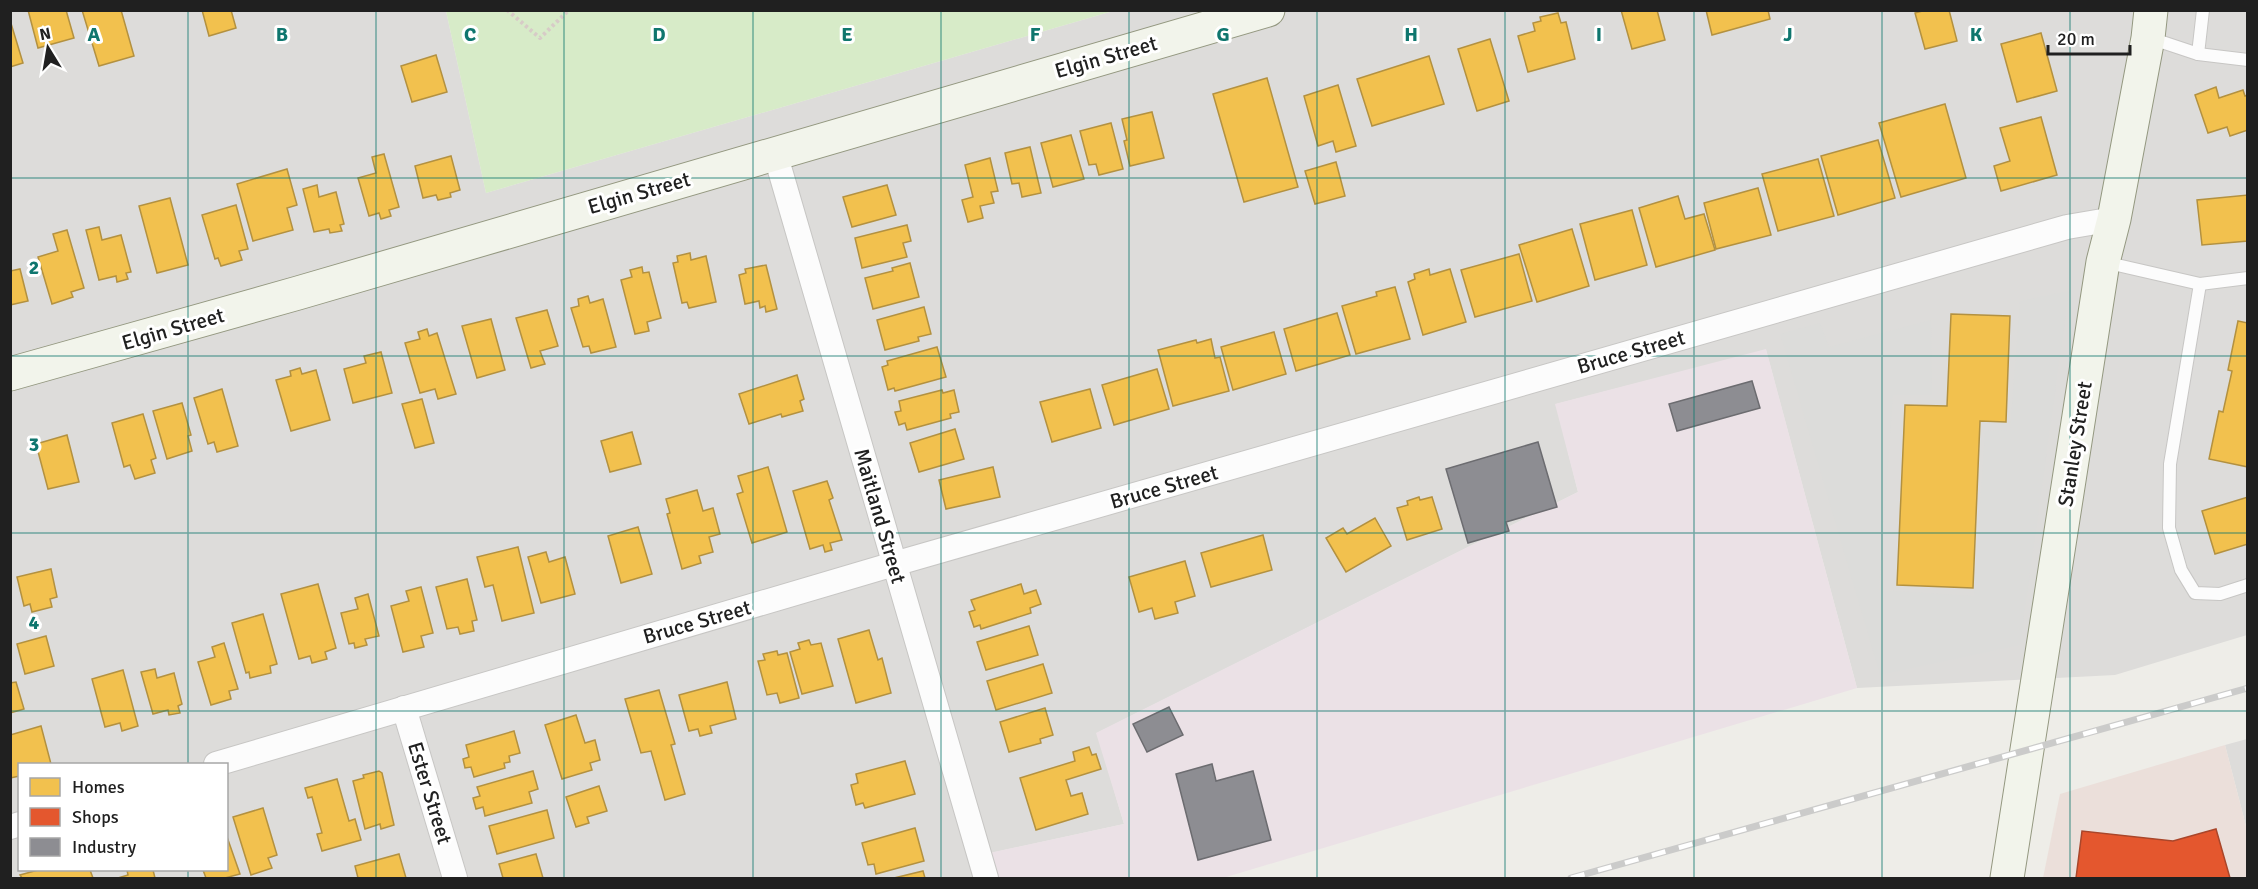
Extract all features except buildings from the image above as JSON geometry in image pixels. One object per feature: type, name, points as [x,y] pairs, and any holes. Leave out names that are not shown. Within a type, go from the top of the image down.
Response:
[{"type":"main road","name":"Elgin Street","points":[[10,374],[286,297],[1268,10]]},
{"type":"main road","name":"Stanley Street","points":[[2007,879],[2103,262],[2114,219],[2150,24]]},
{"type":"street","name":"Maitland Street","points":[[775,153],[986,879]]},
{"type":"street","name":"Bruce Street","points":[[223,763],[894,564],[2067,227],[2114,219]]},
{"type":"street","name":"Ester Street","points":[[404,708],[455,879]]},
{"type":"lane","points":[[2198,54],[2203,10]]},
{"type":"lane","points":[[2150,24],[2198,54],[2247,60]]},
{"type":"lane","points":[[2103,262],[2200,284],[2247,278]]},
{"type":"lane","points":[[2200,284],[2170,464],[2169,528],[2181,570],[2195,593],[2220,594],[2247,585]]},
{"type":"path","points":[[507,10],[540,38],[569,10]]},
{"type":"shaded area","points":[[10,11],[446,11],[486,193],[1113,11],[2247,11],[2247,635],[2115,675],[1857,688],[1766,350],[1556,404],[1578,492],[1097,733],[1124,824],[981,855],[986,878],[11,878]]},
{"type":"shaded area","points":[[2069,291],[2020,645],[1880,675],[1780,334],[1820,323],[1829,347],[1931,320],[1932,395],[1893,395],[1879,590],[1974,596],[1985,431],[2010,430],[2020,301]]},
{"type":"shaded area","points":[[1766,349],[1857,688],[1223,878],[986,878],[980,855],[1124,824],[1096,733],[1578,492],[1555,404]]},
{"type":"shaded area","points":[[2247,739],[2247,830],[2225,745]]},
{"type":"shaded area","points":[[2225,745],[2247,830],[2247,878],[2043,878],[2060,794]]},
{"type":"green space","points":[[446,10],[1113,11],[486,193]]},
{"type":"railway","points":[[1571,878],[2248,688]]}]
